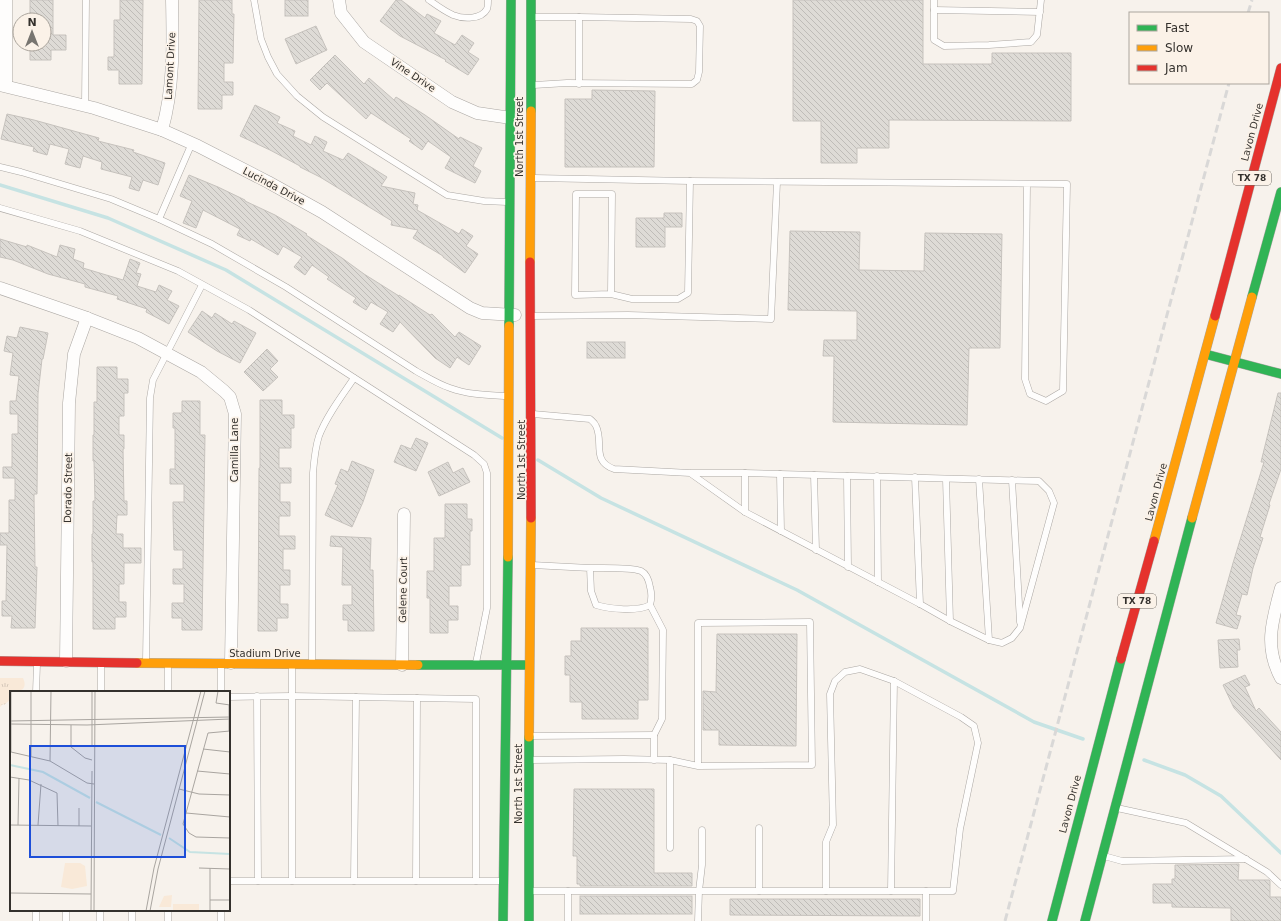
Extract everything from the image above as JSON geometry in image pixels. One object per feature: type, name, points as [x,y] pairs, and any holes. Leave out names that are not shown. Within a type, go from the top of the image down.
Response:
[{"type":"main road","name":"North 1st Street","points":[[503,921],[507,665],[509,315],[520,203],[530,178],[530,85],[521,39],[511,0]]},
{"type":"main road","name":"North 1st Street","points":[[529,921],[529,665],[532,473],[530,316],[511,118],[521,39],[531,18],[531,0]]},
{"type":"main road","name":"Lavon Drive","points":[[1052,921],[1097,748],[1205,354],[1281,68]]},
{"type":"main road","name":"TX 78","points":[[1086,921],[1223,402],[1281,192]]},
{"type":"main road","points":[[1205,354],[1281,374]]},
{"type":"main road","points":[[508,464],[517,520]]},
{"type":"main road","points":[[522,555],[526,562],[531,565]]},
{"type":"main road","name":"Stadium Drive","points":[[0,661],[226,664],[529,665]]},
{"type":"street","points":[[3,85],[6,0]]},
{"type":"street","name":"Lamont Drive","points":[[162,130],[170,90],[173,40],[172,0]]},
{"type":"street","name":"Vine Drive","points":[[339,0],[342,13],[364,42],[452,102],[477,113],[511,118]]},
{"type":"street","name":"Lucinda Drive","points":[[3,85],[85,105],[162,130],[192,143],[322,212],[470,308],[482,313],[530,316]]},
{"type":"street","name":"Camilla Lane","points":[[0,288],[87,318],[138,338],[201,372],[224,390],[230,397],[235,414],[226,664]]},
{"type":"street","name":"Dorado Street","points":[[66,662],[69,403],[74,354],[87,318]]},
{"type":"street","name":"Gelene Court","points":[[402,665],[404,514]]},
{"type":"street","points":[[1281,588],[1273,616],[1270,648],[1274,666],[1281,678]]},
{"type":"lane","points":[[85,105],[86,0]]},
{"type":"lane","points":[[254,0],[261,39],[268,58],[277,74],[297,96],[322,116],[447,195],[484,201],[520,203]]},
{"type":"lane","points":[[429,0],[453,15],[476,17],[487,9],[488,0]]},
{"type":"lane","points":[[934,0],[934,40],[944,46],[1031,42],[1037,35],[1041,0]]},
{"type":"lane","points":[[934,10],[1040,12]]},
{"type":"lane","points":[[579,17],[579,84]]},
{"type":"lane","points":[[530,85],[692,84],[697,80],[699,72],[700,26],[697,21],[691,19],[579,17],[531,18]]},
{"type":"lane","points":[[159,219],[192,143]]},
{"type":"lane","points":[[0,167],[111,199],[159,219],[212,244],[250,265],[416,371],[436,382],[468,393],[509,396]]},
{"type":"lane","points":[[530,178],[777,182],[1066,184],[1063,391],[1046,401],[1030,394],[1025,379],[1027,184]]},
{"type":"lane","points":[[611,294],[612,194],[576,194],[575,295],[611,294],[632,299],[678,299],[688,293],[690,181]]},
{"type":"lane","points":[[530,316],[628,315],[771,318],[777,182]]},
{"type":"lane","points":[[0,208],[39,218],[95,236],[178,271],[248,310],[474,455],[484,464],[487,473],[487,608],[476,665]]},
{"type":"lane","points":[[146,662],[150,398],[153,380],[202,285]]},
{"type":"lane","points":[[312,664],[313,473],[315,455],[319,437],[328,418],[354,378]]},
{"type":"lane","points":[[532,414],[590,419],[596,425],[601,460],[607,467],[614,469],[690,473],[877,476],[1039,481],[1050,491],[1054,503],[1020,628],[1012,638],[1002,643],[989,640],[950,621],[745,512],[690,473]]},
{"type":"lane","points":[[745,473],[745,512]]},
{"type":"lane","points":[[780,474],[781,531]]},
{"type":"lane","points":[[814,475],[816,550]]},
{"type":"lane","points":[[847,476],[848,567]]},
{"type":"lane","points":[[877,476],[878,582]]},
{"type":"lane","points":[[915,478],[920,604]]},
{"type":"lane","points":[[946,479],[950,621]]},
{"type":"lane","points":[[979,479],[989,640]]},
{"type":"lane","points":[[1012,480],[1020,628]]},
{"type":"lane","points":[[531,565],[642,571],[648,578],[652,598],[650,605],[663,630],[662,719],[654,735],[654,760]]},
{"type":"lane","points":[[590,568],[592,591],[596,605],[608,608],[624,609],[644,608],[650,605]]},
{"type":"lane","points":[[529,760],[670,760],[698,766],[812,765],[810,622],[698,623],[698,766]]},
{"type":"lane","points":[[36,691],[37,661]]},
{"type":"lane","points":[[101,662],[101,691]]},
{"type":"lane","points":[[168,663],[168,691]]},
{"type":"lane","points":[[221,691],[226,664]]},
{"type":"lane","points":[[292,664],[292,881]]},
{"type":"lane","points":[[529,891],[826,891],[891,891],[926,891],[953,891],[960,829],[978,743],[974,726],[894,681],[860,669],[845,672],[835,681],[830,694],[833,825],[826,842],[826,891]]},
{"type":"lane","points":[[891,891],[894,681]]},
{"type":"lane","points":[[257,696],[258,881]]},
{"type":"lane","points":[[230,697],[292,696],[476,699],[476,881]]},
{"type":"lane","points":[[354,881],[356,697]]},
{"type":"lane","points":[[416,881],[417,698]]},
{"type":"lane","points":[[529,736],[654,735]]},
{"type":"lane","points":[[670,760],[670,848]]},
{"type":"lane","points":[[1116,808],[1186,823],[1267,872],[1281,885]]},
{"type":"lane","points":[[759,828],[759,891]]},
{"type":"lane","points":[[698,921],[698,891],[702,865],[702,830]]},
{"type":"lane","points":[[1102,856],[1122,861],[1246,859]]},
{"type":"lane","points":[[230,881],[504,881]]},
{"type":"lane","points":[[568,891],[568,921]]},
{"type":"lane","points":[[926,891],[926,921]]},
{"type":"lane","points":[[221,921],[222,911]]},
{"type":"green space","points":[[0,678],[23,678],[25,685],[23,689],[18,691],[10,691],[10,700],[0,707]]},
{"type":"building","points":[[30,0],[53,0],[53,35],[66,35],[66,50],[52,50],[52,12],[30,12]]},
{"type":"building","points":[[120,0],[143,0],[142,84],[119,84],[119,70],[108,70],[108,57],[114,57],[114,20],[120,20]]},
{"type":"building","points":[[199,0],[232,0],[232,14],[234,14],[233,63],[224,63],[224,82],[233,82],[233,95],[222,95],[222,109],[198,109]]},
{"type":"building","points":[[285,0],[308,0],[308,16],[285,16]]},
{"type":"building","points":[[396,0],[401,0],[425,18],[427,14],[441,21],[434,33],[455,45],[462,35],[474,43],[468,52],[479,59],[468,75],[445,61],[446,60],[400,36],[380,21]]},
{"type":"building","points":[[793,0],[923,0],[923,64],[992,64],[992,53],[1071,53],[1071,121],[889,120],[889,148],[857,148],[857,163],[821,163],[821,121],[793,121]]},
{"type":"building","points":[[316,26],[327,50],[296,64],[285,39]]},
{"type":"building","points":[[30,52],[51,52],[51,60],[30,60]]},
{"type":"building","points":[[335,55],[364,84],[369,78],[394,100],[396,97],[459,139],[460,137],[482,148],[473,166],[481,171],[475,183],[445,168],[451,157],[428,141],[422,150],[409,141],[411,139],[371,113],[366,119],[327,83],[320,90],[310,80]]},
{"type":"building","points":[[592,90],[655,91],[654,167],[565,167],[565,99],[592,99]]},
{"type":"building","points":[[255,105],[280,117],[277,123],[295,131],[293,136],[311,145],[315,136],[327,142],[323,151],[343,160],[348,153],[387,177],[381,186],[415,193],[413,204],[418,205],[417,210],[459,234],[462,229],[473,236],[466,246],[478,254],[465,273],[443,256],[413,238],[418,230],[391,225],[392,221],[320,177],[270,150],[240,136]]},
{"type":"building","points":[[7,114],[99,138],[98,141],[134,150],[133,152],[165,163],[158,185],[143,180],[139,191],[129,188],[132,177],[101,169],[102,162],[83,156],[80,168],[65,164],[69,149],[50,144],[47,155],[33,151],[34,147],[1,139]]},
{"type":"building","points":[[189,175],[218,187],[275,215],[307,234],[306,235],[364,274],[430,315],[432,314],[455,337],[459,332],[481,346],[469,365],[457,357],[450,368],[435,358],[400,322],[393,332],[380,324],[388,312],[371,302],[366,310],[353,302],[356,298],[327,279],[329,277],[312,265],[305,275],[294,267],[302,257],[283,246],[278,255],[251,239],[250,241],[237,235],[240,229],[203,210],[196,228],[183,223],[192,201],[180,196]]},
{"type":"building","points":[[664,213],[682,213],[682,227],[665,227],[665,247],[636,247],[636,218],[664,218]]},
{"type":"building","points":[[790,231],[860,232],[859,270],[924,271],[925,233],[1002,234],[1000,348],[969,348],[967,425],[833,422],[834,356],[823,356],[824,340],[857,340],[857,311],[788,310]]},
{"type":"building","points":[[0,239],[27,247],[27,245],[57,257],[60,245],[75,249],[73,259],[84,263],[83,268],[123,280],[130,259],[140,263],[136,273],[141,274],[137,286],[156,292],[159,285],[172,291],[167,300],[179,306],[169,324],[146,312],[147,309],[117,299],[118,296],[85,287],[85,284],[48,274],[13,260],[0,257]]},
{"type":"building","points":[[202,311],[212,318],[215,313],[232,324],[234,321],[256,333],[240,363],[217,351],[188,332]]},
{"type":"building","points":[[20,327],[48,333],[42,359],[38,394],[37,494],[34,494],[35,567],[37,567],[35,628],[11,628],[12,616],[2,616],[2,601],[6,601],[7,545],[0,545],[0,533],[9,533],[9,500],[15,500],[15,478],[3,478],[3,467],[12,467],[12,434],[18,434],[18,414],[10,414],[10,401],[16,401],[19,376],[10,375],[13,353],[4,351],[7,336],[17,338]]},
{"type":"building","points":[[587,342],[625,342],[625,358],[587,358]]},
{"type":"building","points":[[267,349],[278,361],[270,369],[278,377],[263,391],[244,372]]},
{"type":"building","points":[[97,367],[117,367],[117,379],[128,379],[128,393],[124,393],[124,416],[119,416],[119,435],[124,435],[124,501],[127,501],[127,515],[117,515],[116,534],[123,534],[123,548],[141,548],[141,563],[124,563],[124,584],[119,584],[119,602],[126,602],[126,617],[115,617],[115,629],[93,629],[92,534],[93,501],[95,501],[93,435],[94,402],[97,402]]},
{"type":"building","points":[[1278,393],[1281,393],[1281,469],[1260,537],[1263,538],[1253,568],[1247,595],[1242,594],[1236,615],[1241,616],[1237,629],[1216,623],[1264,462],[1261,462]]},
{"type":"building","points":[[260,400],[282,400],[282,415],[294,415],[294,428],[291,428],[291,448],[279,448],[279,468],[291,468],[291,483],[280,483],[280,502],[290,502],[290,516],[279,516],[279,536],[295,536],[295,549],[283,549],[283,570],[290,570],[290,585],[280,585],[280,604],[288,604],[288,618],[277,618],[277,631],[258,631]]},
{"type":"building","points":[[182,401],[200,401],[200,435],[205,435],[202,630],[182,630],[182,618],[172,618],[172,603],[184,603],[184,584],[173,584],[173,569],[183,569],[183,550],[174,550],[173,502],[184,502],[184,484],[170,484],[170,469],[175,469],[175,428],[173,428],[173,413],[182,413]]},
{"type":"building","points":[[416,438],[428,443],[416,471],[394,462],[401,445],[411,449]]},
{"type":"building","points":[[352,461],[374,470],[363,502],[352,527],[325,515],[338,485],[335,484],[341,469],[348,472]]},
{"type":"building","points":[[448,462],[453,473],[463,468],[470,482],[439,496],[428,472]]},
{"type":"building","points":[[445,504],[467,504],[467,519],[472,519],[472,531],[470,531],[470,565],[461,565],[461,586],[449,586],[449,606],[458,606],[458,620],[448,620],[448,633],[430,633],[430,598],[427,598],[427,571],[434,571],[434,538],[445,538]]},
{"type":"building","points":[[331,536],[371,538],[370,570],[373,570],[374,631],[348,631],[348,620],[343,620],[343,605],[352,605],[352,585],[342,585],[343,547],[330,546]]},
{"type":"building","points":[[581,628],[648,628],[648,700],[638,700],[638,719],[582,719],[582,702],[570,702],[570,675],[565,675],[565,656],[571,656],[571,641],[581,641]]},
{"type":"building","points":[[717,634],[797,634],[796,746],[719,745],[719,730],[703,730],[703,691],[716,692]]},
{"type":"building","points":[[1239,639],[1240,650],[1237,650],[1238,667],[1220,668],[1218,640]]},
{"type":"building","points":[[1245,675],[1250,685],[1245,687],[1256,711],[1259,708],[1281,732],[1281,760],[1234,708],[1223,685]]},
{"type":"building","points":[[574,789],[654,789],[654,873],[692,873],[692,886],[580,886],[580,884],[577,884],[577,856],[573,856]]},
{"type":"building","points":[[1239,864],[1238,880],[1270,881],[1270,897],[1281,897],[1281,921],[1231,921],[1231,908],[1172,907],[1172,903],[1153,903],[1153,884],[1172,884],[1172,879],[1175,879],[1175,865]]},
{"type":"building","points":[[580,896],[692,896],[692,914],[580,914]]},
{"type":"building","points":[[730,899],[920,899],[920,916],[730,915]]},
{"type":"waterway","points":[[0,185],[108,218],[226,270],[502,438]]},
{"type":"waterway","points":[[538,460],[601,498],[797,590],[1034,722],[1083,739]]},
{"type":"waterway","points":[[1144,760],[1185,775],[1221,796],[1281,853]]},
{"type":"railway","points":[[1248,12],[1252,0]]},
{"type":"railway","points":[[1005,921],[1229,84]]},
{"type":"traffic: fast","points":[[509,326],[511,0]]},
{"type":"traffic: fast","points":[[531,0],[531,111]]},
{"type":"traffic: fast","points":[[1252,297],[1281,192]]},
{"type":"traffic: fast","points":[[1205,354],[1281,374]]},
{"type":"traffic: fast","points":[[1085,921],[1192,518]]},
{"type":"traffic: fast","points":[[503,921],[508,557]]},
{"type":"traffic: fast","points":[[1052,921],[1121,659]]},
{"type":"traffic: fast","points":[[418,665],[529,665]]},
{"type":"traffic: fast","points":[[529,737],[529,921]]},
{"type":"traffic: slow","points":[[530,262],[531,111]]},
{"type":"traffic: slow","points":[[1192,518],[1252,297]]},
{"type":"traffic: slow","points":[[1154,541],[1215,316]]},
{"type":"traffic: slow","points":[[508,557],[509,326]]},
{"type":"traffic: slow","points":[[529,737],[531,518]]},
{"type":"traffic: slow","points":[[137,663],[418,665]]},
{"type":"traffic: jam","points":[[1215,316],[1281,68]]},
{"type":"traffic: jam","points":[[530,262],[531,518]]},
{"type":"traffic: jam","points":[[1121,659],[1154,541]]},
{"type":"traffic: jam","points":[[0,661],[137,663]]}]
